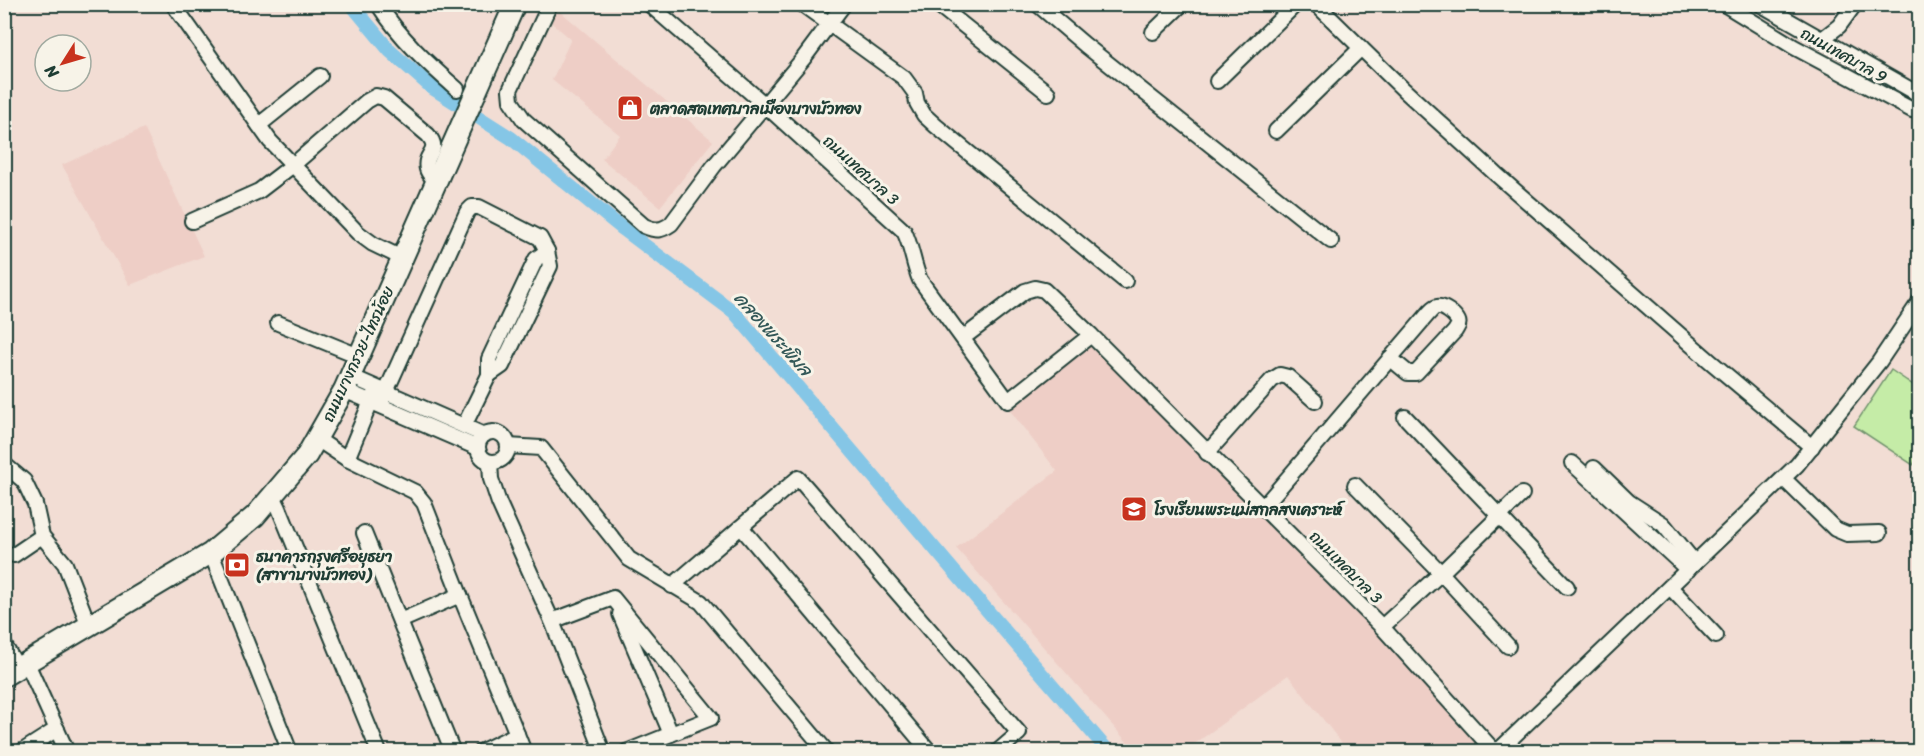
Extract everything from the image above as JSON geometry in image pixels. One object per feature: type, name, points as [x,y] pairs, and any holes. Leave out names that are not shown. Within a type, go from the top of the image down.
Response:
[{"type":"main road","name":"ถนนบางกรวย-ไทรน้อย","points":[[17,669],[211,553],[255,516],[307,455],[347,383],[515,4]]},
{"type":"street","points":[[173,4],[270,141],[358,233],[373,244],[402,258]]},
{"type":"street","points":[[378,4],[405,41],[457,89]]},
{"type":"street","points":[[550,4],[510,90],[511,101],[524,120],[644,226],[654,230],[662,230],[671,224],[714,166],[830,25],[844,4]]},
{"type":"street","name":"ถนนเทศบาล 3","points":[[649,4],[904,231],[920,280],[1008,401],[1091,335]]},
{"type":"street","points":[[802,4],[904,78],[915,93],[917,104],[924,115],[1125,281]]},
{"type":"street","points":[[937,4],[1048,93]]},
{"type":"street","points":[[1037,4],[1330,241]]},
{"type":"street","points":[[1153,32],[1182,4]]},
{"type":"street","points":[[1217,81],[1296,4]]},
{"type":"street","points":[[1316,4],[1404,90],[1497,175],[1812,447]]},
{"type":"street","name":"ถนนเทศบาล 9","points":[[1724,4],[1794,47],[1918,104]]},
{"type":"street","name":"ถนนเทศบาล 9","points":[[1760,4],[1821,40],[1918,104]]},
{"type":"street","points":[[1821,40],[1839,26],[1856,4]]},
{"type":"street","points":[[1276,131],[1361,48]]},
{"type":"street","points":[[260,125],[320,76]]},
{"type":"street","points":[[192,221],[259,191],[376,96],[384,98],[434,142],[426,163],[435,182]]},
{"type":"street","points":[[347,459],[467,212],[472,207],[478,207],[540,238],[547,251],[550,266],[502,366],[489,375]]},
{"type":"street","points":[[464,426],[489,375],[489,359],[536,259],[547,251]]},
{"type":"street","name":"ถนนเทศบาล 3","points":[[963,338],[1025,291],[1035,288],[1044,290],[1382,627],[1496,752]]},
{"type":"street","points":[[1496,752],[1784,479],[1879,362],[1920,301]]},
{"type":"street","points":[[514,306],[528,312]]},
{"type":"street","points":[[1263,507],[1390,358],[1435,307],[1445,308],[1458,321],[1455,331],[1416,373],[1408,373],[1390,358]]},
{"type":"street","points":[[278,323],[359,356]]},
{"type":"street","points":[[1207,453],[1272,380],[1280,375],[1288,377],[1314,401]]},
{"type":"street","points":[[347,383],[382,390],[484,435]]},
{"type":"street","points":[[347,383],[376,403],[478,448]]},
{"type":"street","points":[[1405,417],[1567,587]]},
{"type":"street","points":[[491,432],[501,434],[507,441],[508,451],[503,459],[490,462],[481,457],[478,448],[480,439],[491,432]]},
{"type":"street","points":[[317,439],[347,459],[416,492],[424,503],[524,752]]},
{"type":"street","points":[[508,446],[542,448],[629,559],[701,602],[827,752]]},
{"type":"street","points":[[490,462],[491,479],[500,503],[552,621],[603,752]]},
{"type":"street","points":[[1572,463],[1692,567]]},
{"type":"street","points":[[6,466],[24,481],[34,504],[42,536],[65,564],[89,626]]},
{"type":"street","points":[[1594,468],[1629,502],[1663,524],[1692,567]]},
{"type":"street","points":[[672,586],[798,478],[1019,733],[997,752]]},
{"type":"street","points":[[1784,479],[1835,529],[1847,534],[1879,533]]},
{"type":"street","points":[[1355,485],[1508,646]]},
{"type":"street","points":[[1382,627],[1522,494]]},
{"type":"street","points":[[273,496],[379,752]]},
{"type":"street","points":[[741,527],[930,752]]},
{"type":"street","points":[[363,533],[453,752]]},
{"type":"street","points":[[14,555],[42,536]]},
{"type":"street","points":[[211,553],[290,752]]},
{"type":"street","points":[[1670,587],[1716,636]]},
{"type":"street","points":[[400,621],[460,596]]},
{"type":"street","points":[[552,621],[613,598]]},
{"type":"street","points":[[613,598],[711,718],[626,752]]},
{"type":"street","points":[[613,598],[671,734]]},
{"type":"street","points":[[4,645],[17,669],[57,729],[67,752]]},
{"type":"street","points":[[21,752],[57,729]]},
{"type":"street","points":[[480,752],[517,734]]},
{"type":"shaded area","name":"ตลาดสดเทศบาลเมืองบางบัวทอง","points":[[554,6],[713,141],[660,207],[602,159],[620,135],[552,80],[571,39],[547,19]]},
{"type":"shaded area","points":[[144,128],[204,256],[130,285],[62,165]]},
{"type":"shaded area","name":"โรงเรียนพระแม่สกลสงเคราะห์","points":[[1094,338],[1489,746],[1482,752],[1348,751],[1288,675],[1185,751],[1135,751],[956,548],[1057,471],[1005,404]]},
{"type":"green space","points":[[1891,370],[1919,389],[1919,454],[1913,465],[1854,426]]},
{"type":"waterway","name":"คลองพระพิมล","points":[[351,4],[390,51],[431,87],[511,138],[623,229],[734,312],[1109,752]]},
{"type":"place","name":"ตลาดสดเทศบาลเมืองบางบัวทอง","points":[[630,108]]},
{"type":"place","name":"โรงเรียนพระแม่สกลสงเคราะห์","points":[[1134,509]]},
{"type":"place","name":"ธนาคารกรุงศรีอยุธยา (สาขาบางบัวทอง)","points":[[237,565]]}]
